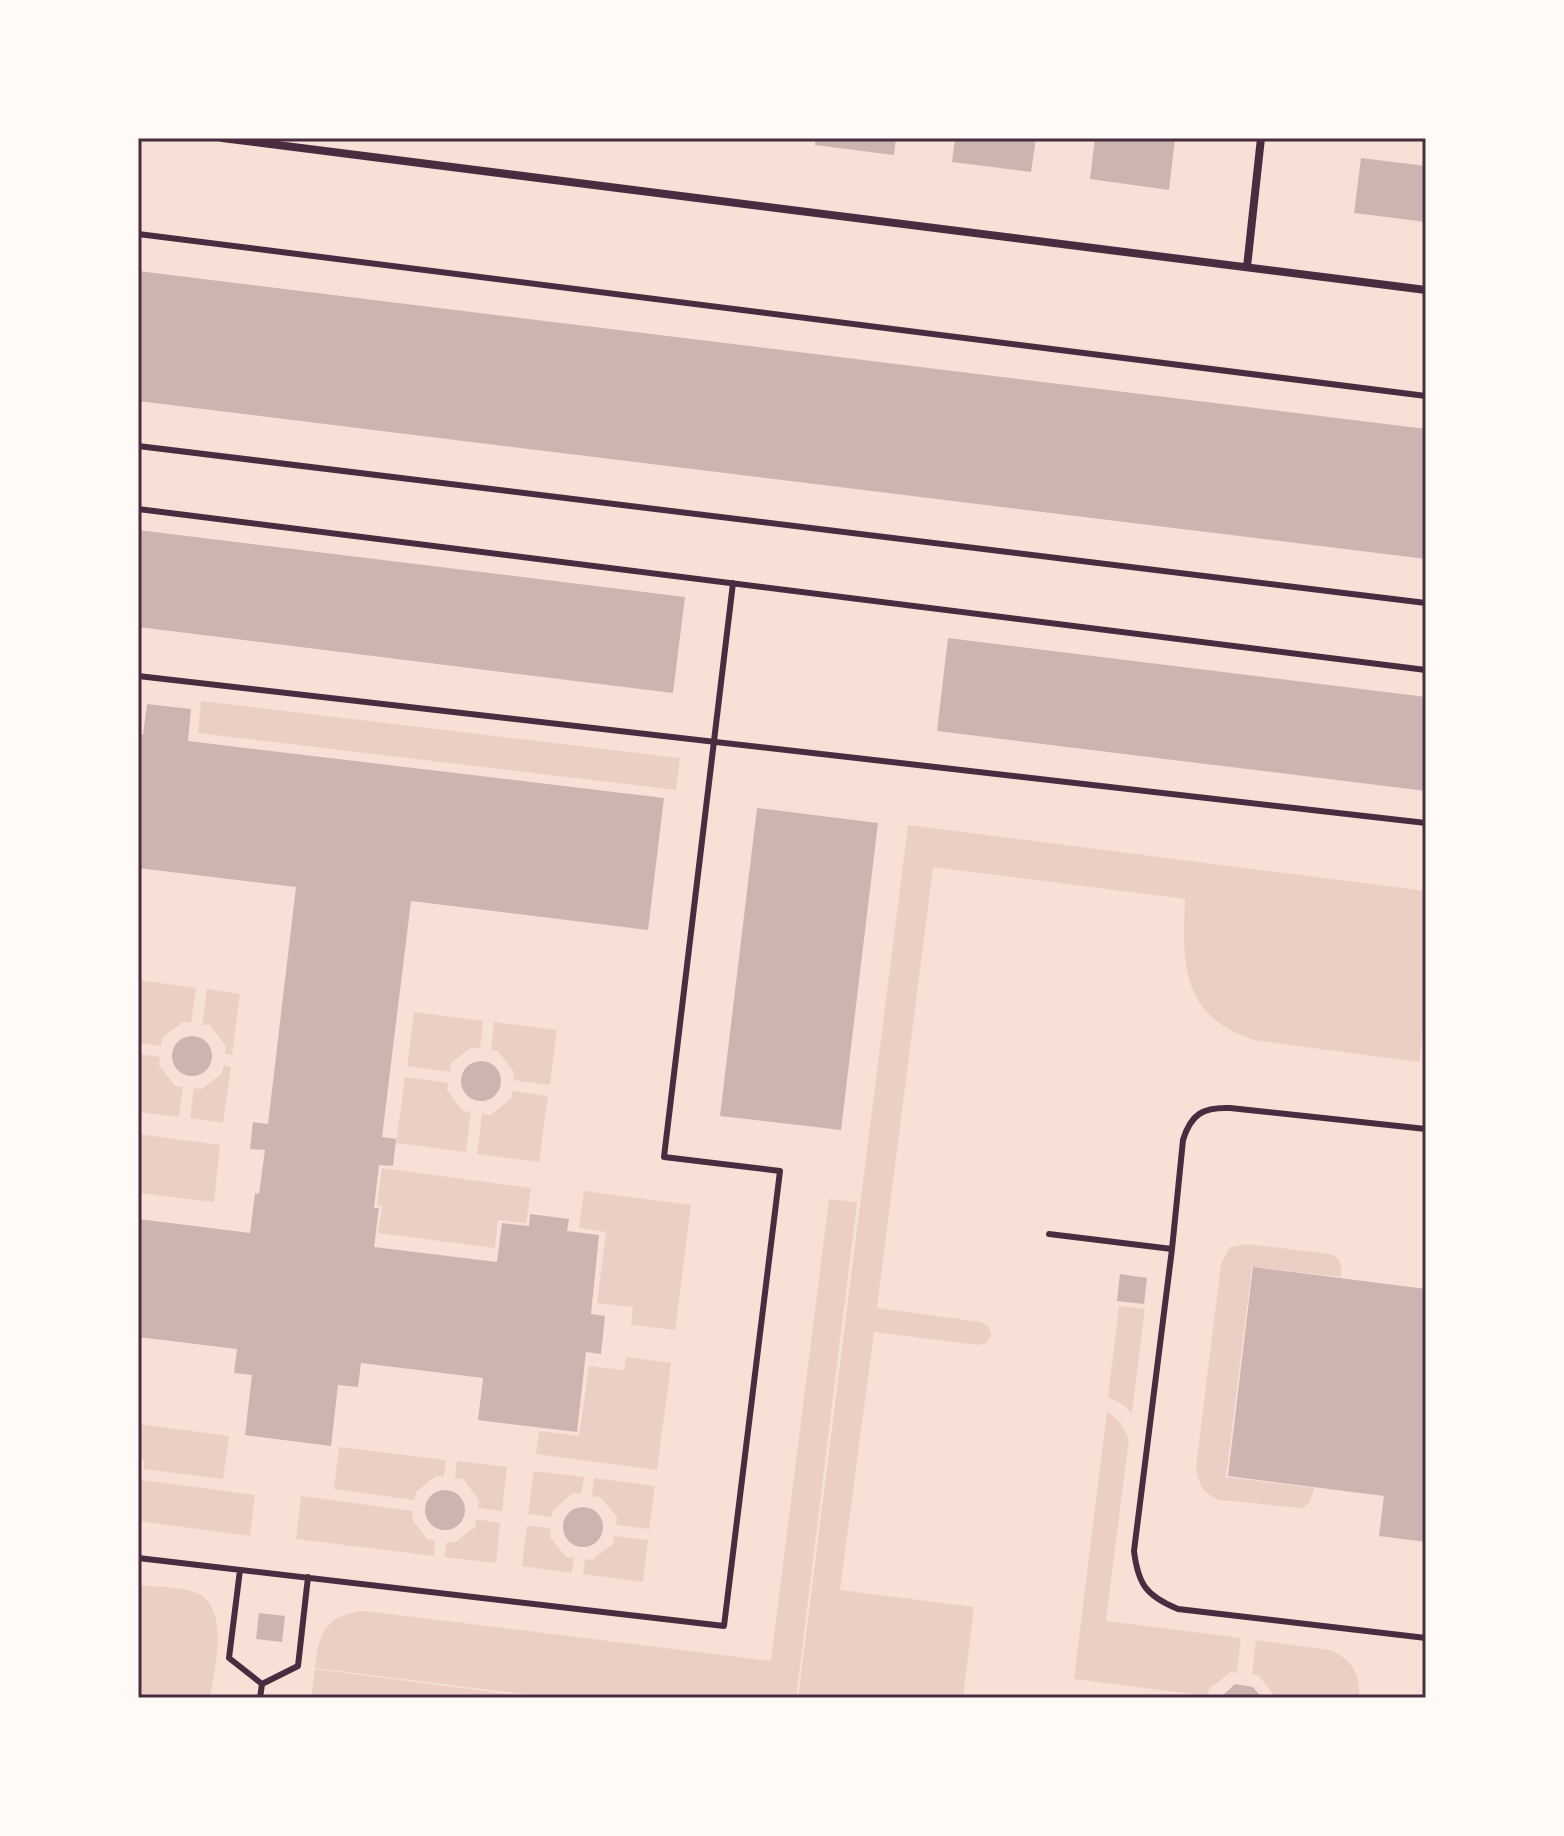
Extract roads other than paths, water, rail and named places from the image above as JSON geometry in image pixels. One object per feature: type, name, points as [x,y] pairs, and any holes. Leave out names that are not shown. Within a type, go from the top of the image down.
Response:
[{"type":"street","points":[[222,138],[1426,290]]},
{"type":"street","points":[[1247,267],[1261,138]]},
{"type":"lane","points":[[138,234],[1426,396]]},
{"type":"lane","points":[[138,446],[1426,603]]},
{"type":"lane","points":[[138,509],[1426,670]]},
{"type":"lane","points":[[138,1558],[724,1626],[780,1171],[664,1157],[733,583]]},
{"type":"lane","points":[[138,676],[1426,823]]},
{"type":"lane","points":[[1426,1129],[1213,1107],[1198,1112],[1188,1123],[1183,1140],[1134,1551],[1137,1572],[1146,1591],[1178,1609],[1426,1638]]},
{"type":"lane","points":[[1049,1234],[1172,1249]]},
{"type":"lane","points":[[240,1570],[229,1658],[262,1684]]},
{"type":"lane","points":[[262,1684],[298,1666],[308,1577]]},
{"type":"lane","points":[[260,1698],[262,1684]]}]
